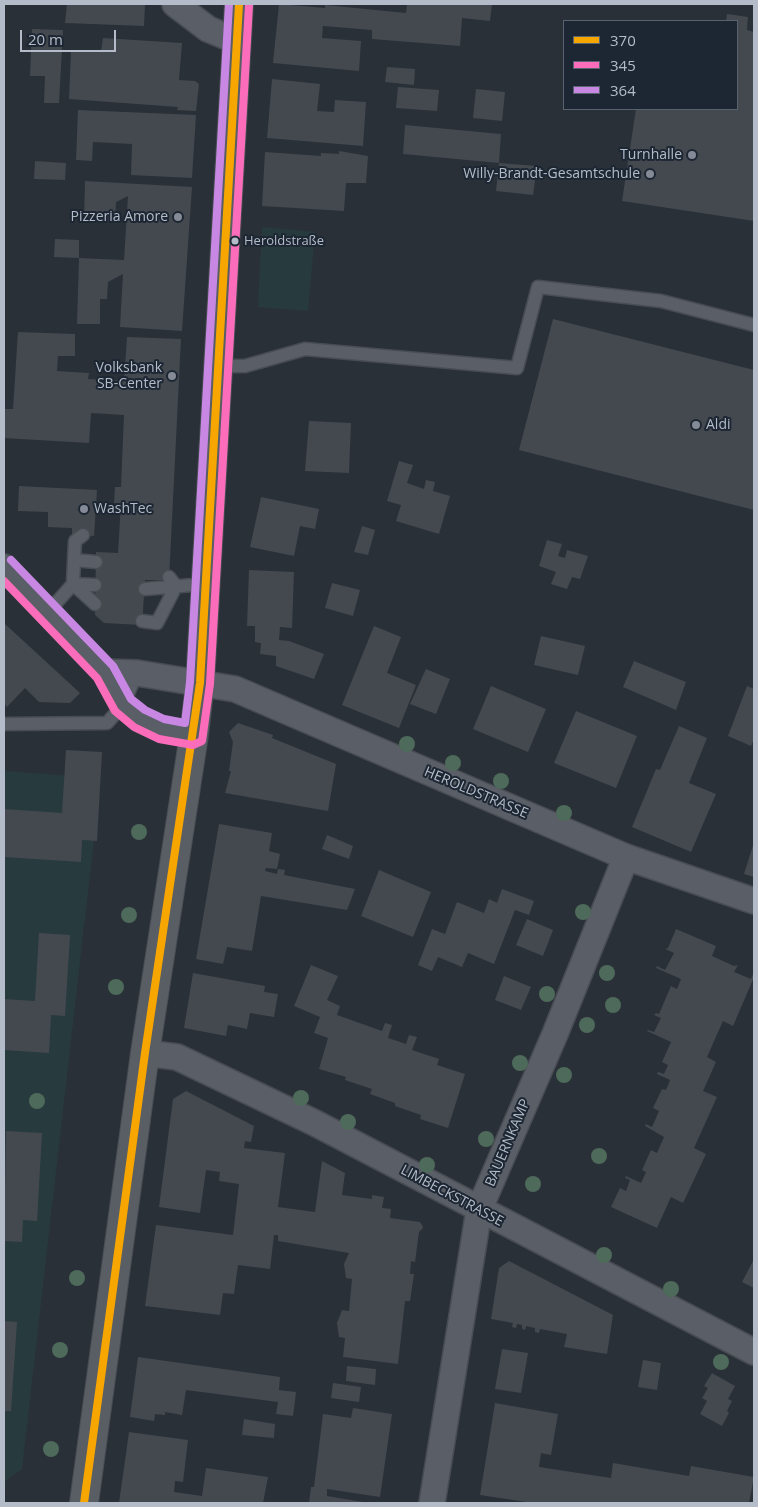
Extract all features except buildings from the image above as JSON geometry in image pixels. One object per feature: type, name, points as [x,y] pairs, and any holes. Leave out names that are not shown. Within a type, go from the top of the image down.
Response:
[{"type":"main road","points":[[84,1503],[146,1053],[194,735],[200,683],[239,4]]},
{"type":"street","points":[[175,4],[208,28],[237,41]]},
{"type":"street","points":[[4,567],[104,672],[123,705],[140,719],[161,729],[194,735]]},
{"type":"street","name":"HEROLDSTRASSE","points":[[104,672],[137,673],[235,689],[626,857],[754,901]]},
{"type":"street","name":"BAUERNKAMP","points":[[432,1503],[479,1210],[556,1034],[626,857]]},
{"type":"street","name":"LIMBECKSTRASSE","points":[[146,1053],[177,1057],[315,1123],[754,1352]]},
{"type":"lane","points":[[218,366],[245,366],[305,349],[517,368],[538,287],[661,301],[754,325]]},
{"type":"lane","points":[[48,612],[73,584],[75,541],[83,535]]},
{"type":"lane","points":[[74,560],[96,562]]},
{"type":"lane","points":[[145,589],[173,581],[205,584]]},
{"type":"lane","points":[[142,622],[157,623],[173,581]]},
{"type":"lane","points":[[73,584],[95,585]]},
{"type":"lane","points":[[73,584],[95,604]]},
{"type":"lane","points":[[4,724],[107,723],[123,705],[137,673]]},
{"type":"green space","points":[[262,227],[315,232],[308,311],[258,307]]},
{"type":"green space","points":[[4,771],[101,778],[22,1469],[4,1482]]},
{"type":"transit line","name":"364","points":[[11,560],[113,666],[131,699],[145,710],[164,719],[185,723],[190,682],[229,4]]},
{"type":"transit line","name":"370","points":[[84,1503],[145,1053],[200,683],[239,4]]},
{"type":"transit line","name":"345","points":[[4,581],[97,678],[115,711],[134,727],[159,739],[193,745],[202,741],[210,684],[249,5]]},
{"type":"place","name":"Turnhalle","points":[[692,155]]},
{"type":"place","name":"Willy-Brandt-Gesamtschule","points":[[650,174]]},
{"type":"place","name":"Pizzeria Amore","points":[[178,217]]},
{"type":"place","name":"Heroldstraße","points":[[235,241]]},
{"type":"place","name":"Volksbank SB-Center","points":[[172,376]]},
{"type":"place","name":"Aldi","points":[[696,425]]},
{"type":"place","name":"WashTec","points":[[84,509]]}]
